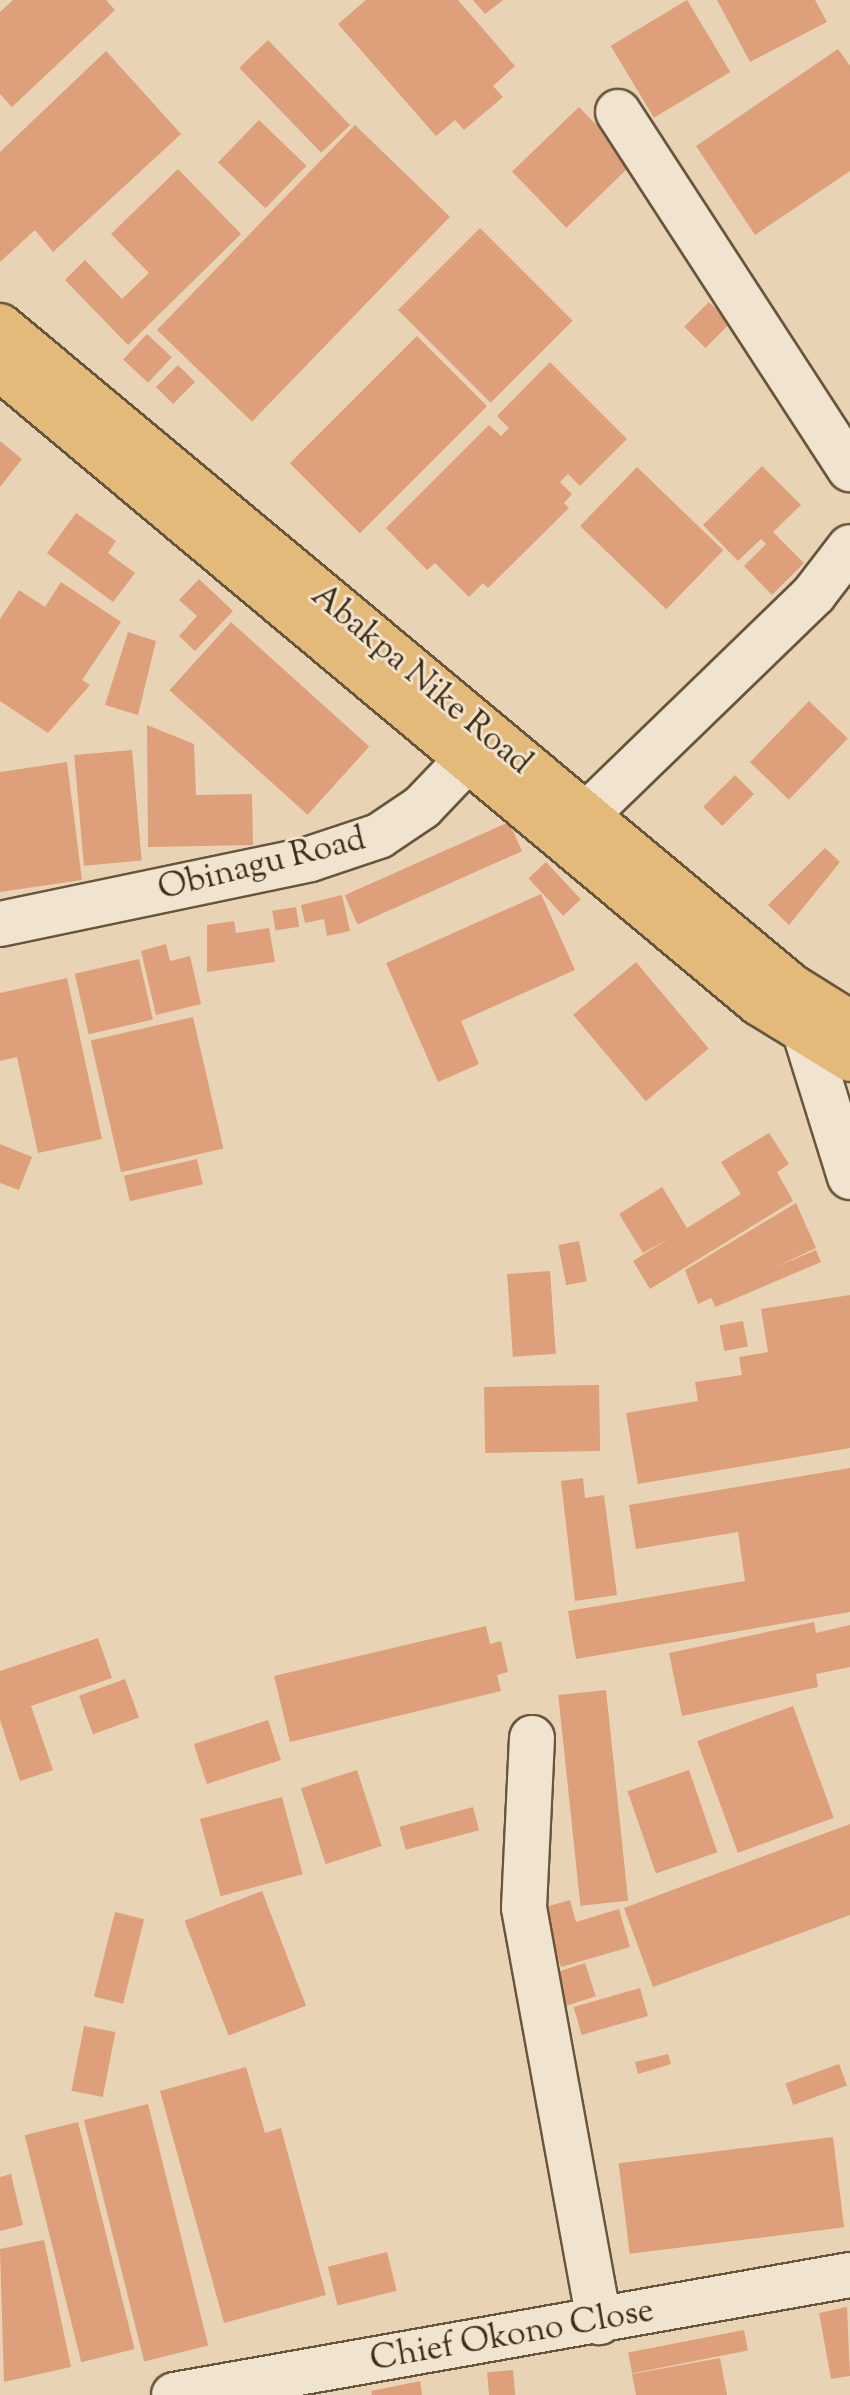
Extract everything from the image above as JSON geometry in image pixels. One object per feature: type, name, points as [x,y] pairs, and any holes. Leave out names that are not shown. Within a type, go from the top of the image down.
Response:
[{"type":"main road","name":"Abakpa Nike Road","points":[[0,326],[478,748],[759,1003],[850,1059]]},
{"type":"main road","name":"Abakpa Nike Road","points":[[0,368],[478,748],[585,816],[791,986],[850,1023]]},
{"type":"street","points":[[618,112],[850,469]]},
{"type":"street","points":[[585,816],[814,594],[850,547]]},
{"type":"street","name":"Obinagu Road","points":[[0,924],[310,859],[379,836],[422,807],[478,748]]},
{"type":"street","points":[[791,986],[850,1177]]},
{"type":"street","points":[[532,1738],[524,1908],[599,2322]]},
{"type":"street","name":"Chief Okono Close","points":[[174,2395],[599,2322],[850,2275]]},
{"type":"building","points":[[13,0],[106,0],[115,10],[12,107],[0,94],[0,12]]},
{"type":"building","points":[[366,0],[458,0],[515,66],[493,86],[503,97],[464,130],[455,120],[436,136],[338,24]]},
{"type":"building","points":[[473,0],[503,0],[485,14]]},
{"type":"building","points":[[687,0],[730,72],[654,118],[611,46]]},
{"type":"building","points":[[717,0],[815,0],[827,22],[750,62]]},
{"type":"building","points":[[268,40],[350,125],[321,153],[239,68]]},
{"type":"building","points":[[838,49],[850,66],[850,171],[755,235],[696,146]]},
{"type":"building","points":[[106,51],[181,134],[53,252],[35,230],[0,262],[0,152]]},
{"type":"building","points":[[579,107],[633,163],[566,228],[512,172]]},
{"type":"building","points":[[259,120],[306,166],[265,208],[218,162]]},
{"type":"building","points":[[355,125],[450,217],[252,422],[157,330]]},
{"type":"building","points":[[178,169],[241,234],[128,345],[65,280],[85,260],[122,299],[149,273],[111,234]]},
{"type":"building","points":[[480,228],[573,321],[491,403],[398,310]]},
{"type":"building","points":[[709,302],[730,323],[705,348],[684,327]]},
{"type":"building","points":[[147,334],[172,357],[148,383],[123,360]]},
{"type":"building","points":[[417,336],[487,406],[360,533],[290,463]]},
{"type":"building","points":[[550,362],[627,439],[580,486],[568,474],[560,482],[572,494],[564,503],[569,508],[488,588],[483,583],[469,597],[435,563],[427,570],[386,528],[489,425],[501,436],[509,428],[497,416]]},
{"type":"building","points":[[178,365],[195,382],[173,404],[156,387]]},
{"type":"building","points":[[0,441],[22,459],[0,487]]},
{"type":"building","points":[[762,466],[801,505],[773,532],[804,563],[772,595],[744,566],[766,544],[761,539],[738,561],[703,525]]},
{"type":"building","points":[[637,467],[723,550],[666,609],[580,526]]},
{"type":"building","points":[[76,513],[116,541],[108,553],[135,573],[113,602],[47,553]]},
{"type":"building","points":[[199,579],[233,611],[195,651],[179,636],[197,616],[179,600]]},
{"type":"building","points":[[61,582],[121,622],[82,680],[90,685],[48,733],[0,701],[0,619],[19,590],[45,607]]},
{"type":"building","points":[[231,622],[369,746],[308,815],[169,690]]},
{"type":"building","points":[[128,632],[156,641],[138,715],[105,705]]},
{"type":"building","points":[[809,701],[848,739],[789,800],[750,762]]},
{"type":"building","points":[[147,725],[194,744],[196,795],[252,794],[253,845],[148,847]]},
{"type":"building","points":[[132,750],[142,861],[84,866],[74,755]]},
{"type":"building","points":[[67,762],[82,880],[0,892],[0,772]]},
{"type":"building","points":[[735,775],[754,794],[722,826],[703,807]]},
{"type":"building","points":[[509,822],[522,851],[358,924],[345,895]]},
{"type":"building","points":[[825,848],[840,862],[789,925],[768,905]]},
{"type":"building","points":[[546,862],[581,899],[563,916],[528,878]]},
{"type":"building","points":[[541,894],[575,970],[461,1021],[479,1064],[438,1082],[386,963]]},
{"type":"building","points":[[342,895],[350,931],[327,936],[324,919],[305,923],[301,905]]},
{"type":"building","points":[[296,907],[299,927],[275,931],[272,911]]},
{"type":"building","points":[[234,921],[236,933],[269,928],[275,962],[207,972],[207,925]]},
{"type":"building","points":[[166,944],[170,961],[190,956],[201,1004],[156,1015],[141,951]]},
{"type":"building","points":[[139,959],[153,1019],[89,1034],[75,974]]},
{"type":"building","points":[[636,962],[709,1049],[646,1101],[573,1015]]},
{"type":"building","points":[[67,978],[102,1139],[38,1153],[17,1057],[0,1061],[0,993]]},
{"type":"building","points":[[193,1017],[223,1149],[121,1172],[91,1041]]},
{"type":"building","points":[[769,1133],[789,1164],[777,1172],[793,1201],[650,1289],[633,1261],[670,1238],[643,1253],[619,1214],[662,1187],[687,1228],[741,1194],[721,1162]]},
{"type":"building","points":[[0,1144],[32,1157],[19,1190],[0,1183]]},
{"type":"building","points":[[197,1159],[203,1184],[130,1201],[124,1176]]},
{"type":"building","points":[[796,1203],[816,1248],[698,1304],[685,1270]]},
{"type":"building","points":[[579,1241],[587,1281],[566,1285],[558,1245]]},
{"type":"building","points":[[816,1250],[821,1262],[715,1307],[710,1295]]},
{"type":"building","points":[[550,1271],[556,1354],[513,1357],[507,1274]]},
{"type":"building","points":[[850,1295],[850,1448],[638,1484],[626,1413],[698,1401],[695,1382],[742,1375],[739,1357],[768,1352],[761,1309]]},
{"type":"building","points":[[743,1321],[748,1347],[724,1351],[719,1326]]},
{"type":"building","points":[[599,1385],[600,1451],[485,1453],[484,1387]]},
{"type":"building","points":[[850,1468],[850,1612],[576,1659],[568,1611],[745,1581],[738,1532],[636,1549],[629,1505]]},
{"type":"building","points":[[583,1478],[585,1498],[604,1495],[617,1595],[575,1601],[561,1481]]},
{"type":"building","points":[[814,1622],[816,1633],[850,1625],[850,1667],[816,1674],[818,1687],[682,1716],[669,1653]]},
{"type":"building","points":[[486,1626],[490,1644],[501,1641],[508,1672],[497,1675],[501,1691],[290,1742],[274,1676]]},
{"type":"building","points":[[98,1638],[112,1678],[31,1706],[53,1770],[20,1781],[0,1720],[0,1671]]},
{"type":"building","points":[[125,1679],[139,1718],[93,1734],[79,1696]]},
{"type":"building","points":[[606,1690],[628,1901],[580,1906],[558,1695]]},
{"type":"building","points":[[793,1706],[834,1818],[738,1853],[697,1741]]},
{"type":"building","points":[[268,1720],[281,1760],[207,1784],[194,1744]]},
{"type":"building","points":[[357,1770],[382,1846],[326,1864],[301,1788]]},
{"type":"building","points":[[689,1770],[717,1852],[656,1873],[628,1791]]},
{"type":"building","points":[[282,1797],[303,1874],[221,1896],[200,1819]]},
{"type":"building","points":[[473,1807],[479,1830],[406,1850],[400,1827]]},
{"type":"building","points":[[850,1824],[850,1915],[653,1987],[624,1908]]},
{"type":"building","points":[[262,1891],[306,2006],[229,2036],[185,1921]]},
{"type":"building","points":[[570,1900],[576,1922],[619,1909],[630,1947],[561,1967],[542,1908]]},
{"type":"building","points":[[115,1912],[144,1919],[123,2004],[94,1996]]},
{"type":"building","points":[[585,1963],[596,1996],[559,2008],[548,1975]]},
{"type":"building","points":[[640,1988],[648,2016],[582,2035],[574,2007]]},
{"type":"building","points":[[84,2026],[115,2032],[103,2097],[71,2091]]},
{"type":"building","points":[[668,2054],[671,2064],[638,2074],[635,2062]]},
{"type":"building","points":[[839,2064],[847,2086],[793,2105],[785,2083]]},
{"type":"building","points":[[246,2067],[265,2133],[281,2128],[326,2295],[224,2323],[160,2091]]},
{"type":"building","points":[[148,2104],[208,2346],[144,2362],[84,2120]]},
{"type":"building","points":[[78,2122],[135,2349],[81,2362],[25,2135]]},
{"type":"building","points":[[833,2137],[844,2227],[630,2254],[619,2163]]},
{"type":"building","points":[[11,2174],[23,2225],[0,2231],[0,2177]]},
{"type":"building","points":[[44,2240],[71,2367],[4,2382],[0,2249]]},
{"type":"building","points":[[387,2252],[397,2291],[337,2306],[328,2267]]},
{"type":"building","points":[[847,2307],[850,2376],[831,2379],[819,2313]]},
{"type":"building","points":[[744,2330],[748,2351],[632,2373],[628,2353]]},
{"type":"building","points":[[720,2358],[727,2395],[636,2395],[632,2374]]},
{"type":"building","points":[[513,2370],[515,2395],[489,2395],[487,2372]]},
{"type":"building","points":[[420,2381],[422,2395],[372,2395],[371,2391]]}]
